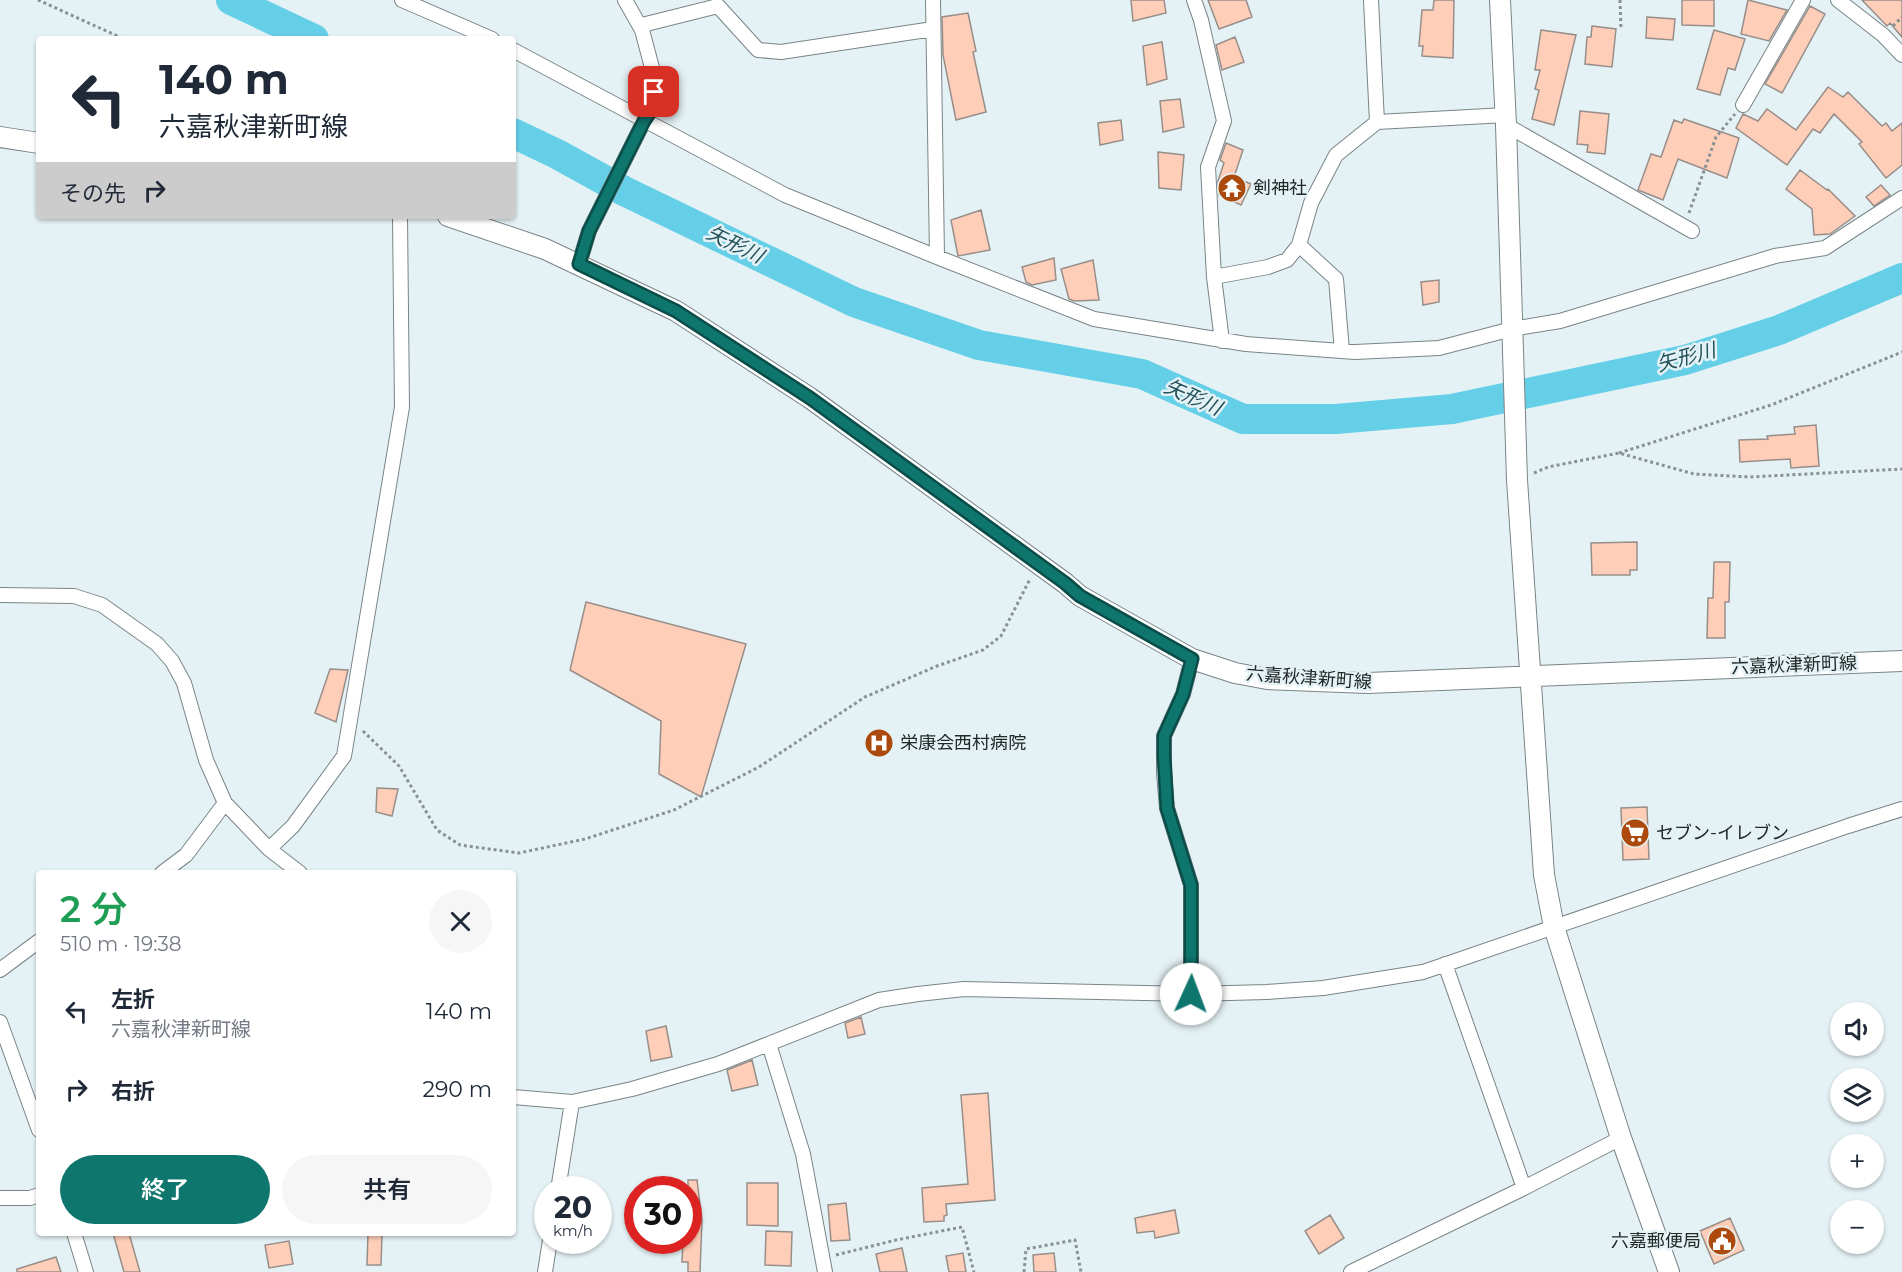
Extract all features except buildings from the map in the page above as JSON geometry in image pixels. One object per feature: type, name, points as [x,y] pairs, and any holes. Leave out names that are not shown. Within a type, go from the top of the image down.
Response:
[{"type":"main road","points":[[1500,0],[1517,480],[1544,875],[1554,927],[1621,1138],[1669,1272]]},
{"type":"main road","points":[[0,137],[36,143]]},
{"type":"main road","name":"六嘉秋津新町線","points":[[457,219],[545,249],[676,311],[810,398],[1080,596],[1192,659],[1235,673],[1278,679],[1368,683],[1902,662]]},
{"type":"street","points":[[402,0],[485,36]]},
{"type":"street","points":[[579,264],[589,231],[644,121],[654,106],[655,79],[642,30],[625,0]]},
{"type":"street","points":[[933,0],[937,257]]},
{"type":"street","points":[[1194,0],[1201,20],[1224,121],[1208,167],[1214,277],[1222,341]]},
{"type":"street","points":[[1371,0],[1377,122]]},
{"type":"street","points":[[1743,105],[1803,0]]},
{"type":"street","points":[[1838,0],[1883,35],[1902,55]]},
{"type":"street","points":[[642,30],[646,24],[717,6],[758,50],[781,52],[933,30]]},
{"type":"street","points":[[516,52],[785,195],[937,257],[1094,319],[1246,345],[1342,351],[1439,348],[1512,329],[1560,321],[1775,256],[1826,248],[1902,198]]},
{"type":"street","points":[[1214,277],[1268,267],[1287,260],[1299,245],[1311,203],[1336,155],[1377,122],[1506,120],[1688,228]]},
{"type":"street","points":[[269,849],[293,826],[344,756],[402,407],[400,219]]},
{"type":"street","points":[[1299,245],[1336,279],[1342,351]]},
{"type":"street","points":[[0,595],[74,596],[102,605],[158,644],[172,661],[184,683],[206,760],[225,802],[269,849],[296,870]]},
{"type":"street","points":[[1191,994],[1191,885],[1167,808],[1164,736],[1183,694],[1192,659]]},
{"type":"street","points":[[166,870],[186,855],[225,802]]},
{"type":"street","points":[[516,1097],[572,1102],[632,1089],[718,1064],[879,1000],[918,994],[964,989],[1191,994],[1267,992],[1323,988],[1423,972],[1902,809]]},
{"type":"street","points":[[0,970],[36,943]]},
{"type":"street","points":[[1445,964],[1524,1188]]},
{"type":"street","points":[[0,1023],[36,1122]]},
{"type":"street","points":[[769,1044],[803,1154],[823,1265]]},
{"type":"street","points":[[560,1176],[572,1102]]},
{"type":"street","points":[[1351,1272],[1621,1138]]},
{"type":"street","points":[[0,1198],[36,1196]]},
{"type":"street","points":[[75,1236],[86,1272]]},
{"type":"street","points":[[545,1272],[548,1254]]},
{"type":"path","points":[[38,0],[117,36]]},
{"type":"path","points":[[1620,0],[1621,30]]},
{"type":"path","points":[[1688,228],[1716,137],[1743,105]]},
{"type":"path","points":[[1517,480],[1548,467],[1619,453],[1771,405],[1902,352]]},
{"type":"path","points":[[1619,453],[1694,474],[1750,477],[1902,469]]},
{"type":"path","points":[[351,720],[399,766],[437,830],[460,844],[519,853],[585,839],[674,810],[759,767],[865,697],[983,650],[1001,636],[1038,564]]},
{"type":"path","points":[[823,1265],[896,1239],[962,1227],[974,1272]]},
{"type":"path","points":[[1024,1272],[1026,1250],[1075,1240],[1081,1272]]},
{"type":"waterway","name":"矢形川","points":[[231,0],[308,36]]},
{"type":"waterway","name":"矢形川","points":[[516,134],[624,191],[854,302],[979,345],[1142,374],[1243,419],[1336,419],[1452,409],[1685,360],[1779,330],[1902,278]]},
{"type":"place","name":"剣神社","points":[[1232,188]]},
{"type":"place","name":"栄康会西村病院","points":[[879,743]]},
{"type":"place","name":"セブン-イレブン","points":[[1635,833]]},
{"type":"place","name":"六嘉郵便局","points":[[1722,1241]]},
{"type":"route","points":[[654,92],[654,106],[644,121],[589,231],[579,264],[676,311],[810,398],[1080,596],[1192,659],[1183,694],[1164,736],[1167,808],[1191,885],[1191,994]]}]
